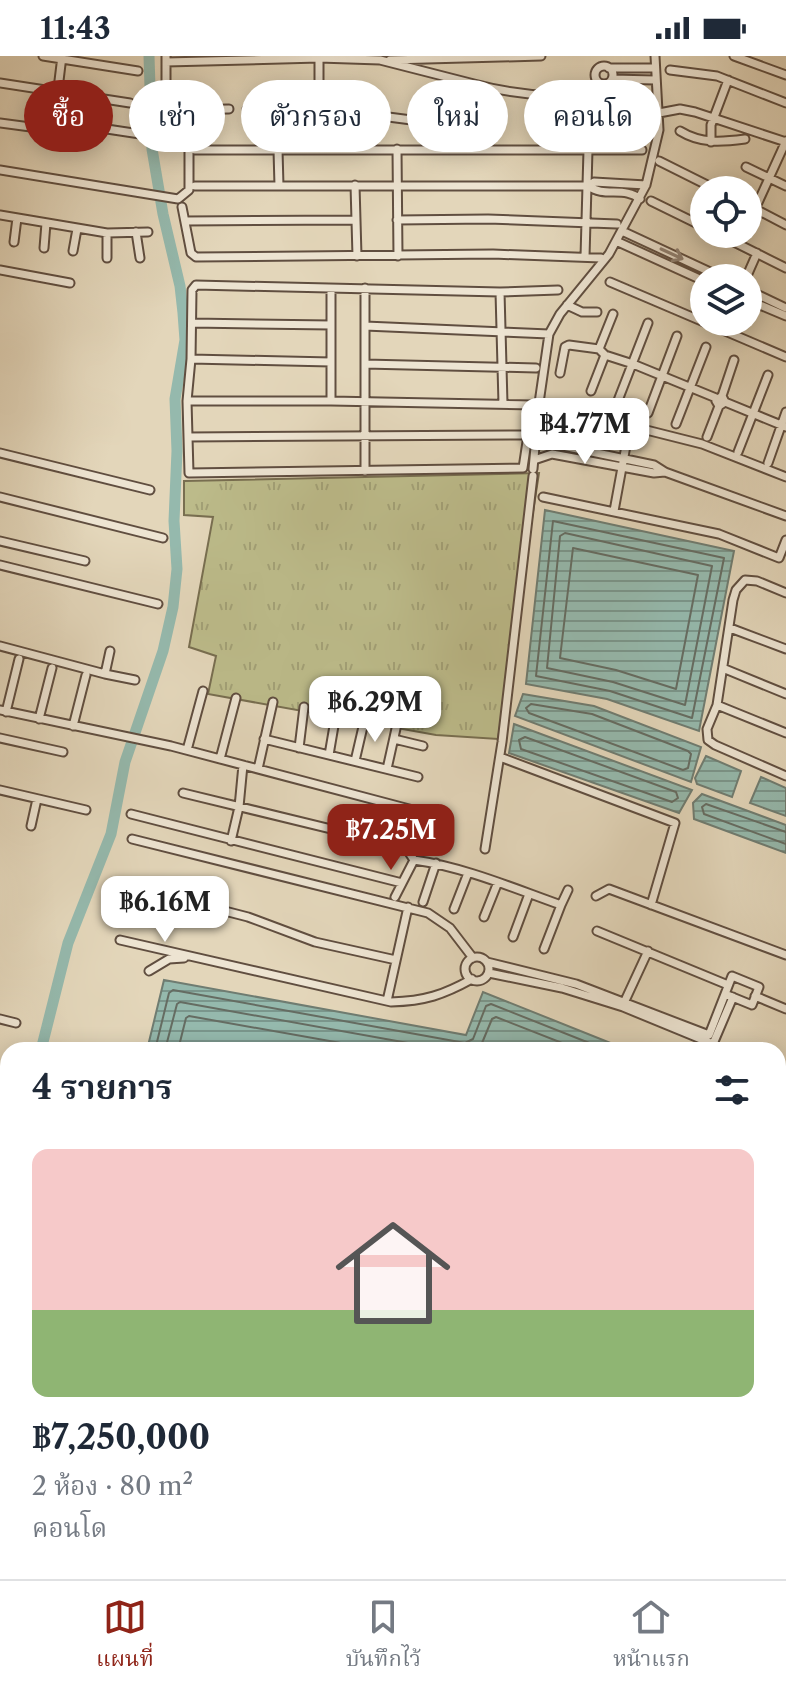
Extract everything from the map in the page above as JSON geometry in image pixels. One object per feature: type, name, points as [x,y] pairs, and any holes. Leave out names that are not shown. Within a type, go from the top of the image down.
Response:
[{"type":"street","points":[[43,56],[93,60],[138,71]]},
{"type":"street","points":[[119,68],[120,56]]},
{"type":"street","points":[[229,109],[166,110],[166,59],[319,57],[380,60],[541,56]]},
{"type":"street","points":[[604,56],[606,67],[613,73],[609,80]]},
{"type":"street","points":[[655,56],[655,80]]},
{"type":"street","points":[[734,56],[786,75]]},
{"type":"street","points":[[319,57],[319,80]]},
{"type":"street","points":[[59,80],[62,58]]},
{"type":"street","points":[[446,59],[439,65],[446,76]]},
{"type":"street","points":[[380,60],[460,80]]},
{"type":"street","points":[[598,80],[597,70],[606,67],[655,68]]},
{"type":"street","points":[[670,70],[697,72],[728,80],[786,103]]},
{"type":"street","points":[[711,142],[714,116],[728,80]]},
{"type":"street","points":[[0,83],[24,87]]},
{"type":"street","points":[[661,113],[680,109],[714,116],[786,142],[762,191]]},
{"type":"street","points":[[0,123],[24,127]]},
{"type":"street","points":[[680,131],[711,142],[745,139]]},
{"type":"street","points":[[391,149],[524,150]]},
{"type":"street","points":[[397,149],[398,256]]},
{"type":"street","points":[[0,170],[170,198],[182,197],[189,190],[189,152]]},
{"type":"street","points":[[278,152],[279,186]]},
{"type":"street","points":[[585,257],[588,152]]},
{"type":"street","points":[[485,849],[500,757],[549,334],[616,241],[619,228],[640,199],[655,152]]},
{"type":"street","points":[[659,161],[690,176]]},
{"type":"street","points":[[746,167],[786,186]]},
{"type":"street","points":[[589,186],[594,182],[646,185]]},
{"type":"street","points":[[355,185],[357,256]]},
{"type":"street","points":[[195,186],[589,186],[594,190],[633,193],[640,199]]},
{"type":"street","points":[[651,201],[690,220]]},
{"type":"street","points":[[182,207],[191,253],[196,257],[493,254],[601,258]]},
{"type":"street","points":[[762,212],[786,225]]},
{"type":"street","points":[[0,215],[107,233],[148,232]]},
{"type":"street","points":[[14,242],[17,218]]},
{"type":"street","points":[[185,221],[356,220]]},
{"type":"street","points":[[397,220],[587,222],[619,228],[694,264]]},
{"type":"street","points":[[44,248],[46,223]]},
{"type":"street","points":[[73,251],[77,229]]},
{"type":"street","points":[[136,232],[140,258]]},
{"type":"street","points":[[107,233],[107,258]]},
{"type":"street","points":[[616,241],[690,275]]},
{"type":"street","points":[[747,248],[786,268]]},
{"type":"street","points":[[752,264],[757,253]]},
{"type":"street","points":[[0,270],[70,283]]},
{"type":"street","points":[[610,282],[690,313]]},
{"type":"street","points":[[187,401],[532,405],[523,468],[192,474],[189,471],[187,401],[192,290],[196,285],[500,292],[558,290]]},
{"type":"street","points":[[365,288],[365,471]]},
{"type":"street","points":[[331,289],[331,401]]},
{"type":"street","points":[[500,292],[503,404]]},
{"type":"street","points":[[762,297],[786,308]]},
{"type":"street","points":[[567,305],[582,312],[597,312]]},
{"type":"street","points":[[762,306],[786,316]]},
{"type":"street","points":[[591,391],[613,314]]},
{"type":"street","points":[[192,323],[331,325]]},
{"type":"street","points":[[617,403],[648,323]]},
{"type":"street","points":[[365,326],[549,334]]},
{"type":"street","points":[[648,413],[677,336]]},
{"type":"street","points":[[743,336],[786,357]]},
{"type":"street","points":[[560,373],[567,345],[602,352],[784,426]]},
{"type":"street","points":[[676,424],[706,347]]},
{"type":"street","points":[[191,359],[331,362]]},
{"type":"street","points":[[707,437],[734,360]]},
{"type":"street","points":[[365,364],[536,368]]},
{"type":"street","points":[[738,452],[768,375]]},
{"type":"street","points":[[539,403],[702,444],[786,477]]},
{"type":"street","points":[[768,463],[784,426],[786,412]]},
{"type":"street","points":[[537,422],[553,442],[622,462]]},
{"type":"street","points":[[614,511],[630,424]]},
{"type":"street","points":[[188,437],[528,435]]},
{"type":"street","points":[[0,453],[150,490]]},
{"type":"street","points":[[534,468],[552,454],[654,465],[665,472],[786,516]]},
{"type":"street","points":[[0,497],[163,538]]},
{"type":"street","points":[[543,497],[719,534],[782,559],[786,540]]},
{"type":"street","points":[[0,541],[85,561]]},
{"type":"street","points":[[0,565],[158,604]]},
{"type":"street","points":[[786,593],[757,581],[745,580],[736,590],[725,669],[717,705],[707,729],[708,740],[786,776]]},
{"type":"street","points":[[730,628],[786,649]]},
{"type":"street","points":[[0,646],[135,680]]},
{"type":"street","points":[[105,674],[110,651]]},
{"type":"street","points":[[19,659],[3,711],[171,746],[413,810]]},
{"type":"street","points":[[39,719],[52,668]]},
{"type":"street","points":[[725,669],[786,694]]},
{"type":"street","points":[[73,726],[86,675]]},
{"type":"street","points":[[187,750],[203,691]]},
{"type":"street","points":[[220,759],[236,698]]},
{"type":"street","points":[[258,769],[273,702]]},
{"type":"street","points":[[717,705],[786,733]]},
{"type":"street","points":[[299,748],[304,707]]},
{"type":"street","points":[[329,755],[336,714]]},
{"type":"street","points":[[355,761],[365,718]]},
{"type":"street","points":[[387,769],[397,724]]},
{"type":"street","points":[[0,738],[63,752]]},
{"type":"street","points":[[264,739],[418,777]]},
{"type":"street","points":[[394,739],[423,746]]},
{"type":"street","points":[[500,757],[675,823],[651,905]]},
{"type":"street","points":[[231,841],[239,807],[243,765]]},
{"type":"street","points":[[0,790],[86,810]]},
{"type":"street","points":[[183,793],[401,846],[414,860],[436,863],[561,905]]},
{"type":"street","points":[[31,826],[37,799]]},
{"type":"street","points":[[131,814],[402,883]]},
{"type":"street","points":[[132,839],[428,913],[450,928],[473,958]]},
{"type":"street","points":[[395,897],[414,860]]},
{"type":"street","points":[[423,902],[436,863]]},
{"type":"street","points":[[454,909],[468,873]]},
{"type":"street","points":[[484,917],[498,882]]},
{"type":"street","points":[[120,884],[248,917],[315,942],[396,960]]},
{"type":"street","points":[[596,896],[609,889],[786,955]]},
{"type":"street","points":[[544,949],[568,890]]},
{"type":"street","points":[[513,937],[529,894]]},
{"type":"street","points":[[387,1001],[408,907]]},
{"type":"street","points":[[597,931],[728,985]]},
{"type":"street","points":[[120,940],[387,1001],[426,1000],[443,995],[472,979],[484,979],[489,973]]},
{"type":"street","points":[[624,1005],[648,951]]},
{"type":"street","points":[[472,979],[466,970],[467,962],[481,957],[487,962],[576,984],[703,1036],[710,1042]]},
{"type":"street","points":[[149,971],[169,959],[194,958]]},
{"type":"street","points":[[487,962],[489,973]]},
{"type":"street","points":[[489,973],[624,1005]]},
{"type":"street","points":[[714,1042],[729,996],[728,985],[732,976],[759,987],[752,1005],[729,996]]},
{"type":"street","points":[[755,996],[786,1009]]},
{"type":"street","points":[[0,1019],[16,1023]]},
{"type":"green space","points":[[539,473],[498,739],[436,735],[208,694],[216,656],[189,647],[213,517],[184,515],[184,481]]},
{"type":"water","points":[[545,510],[734,551],[699,731],[607,699],[526,684]]},
{"type":"water","points":[[523,694],[594,706],[701,747],[691,782],[515,716]]},
{"type":"water","points":[[514,724],[692,790],[679,813],[509,753]]},
{"type":"water","points":[[706,756],[741,771],[732,797],[697,784],[695,778]]},
{"type":"water","points":[[761,777],[786,788],[786,816],[750,803]]},
{"type":"water","points":[[702,794],[786,825],[786,853],[694,819],[693,803]]},
{"type":"water","points":[[164,980],[466,1035],[483,992],[608,1042],[149,1042]]},
{"type":"waterway","points":[[43,1042],[68,943],[111,834],[125,762],[163,651],[173,607],[177,569],[174,521],[177,451],[175,399],[185,340],[180,286],[152,149],[149,56]]}]
